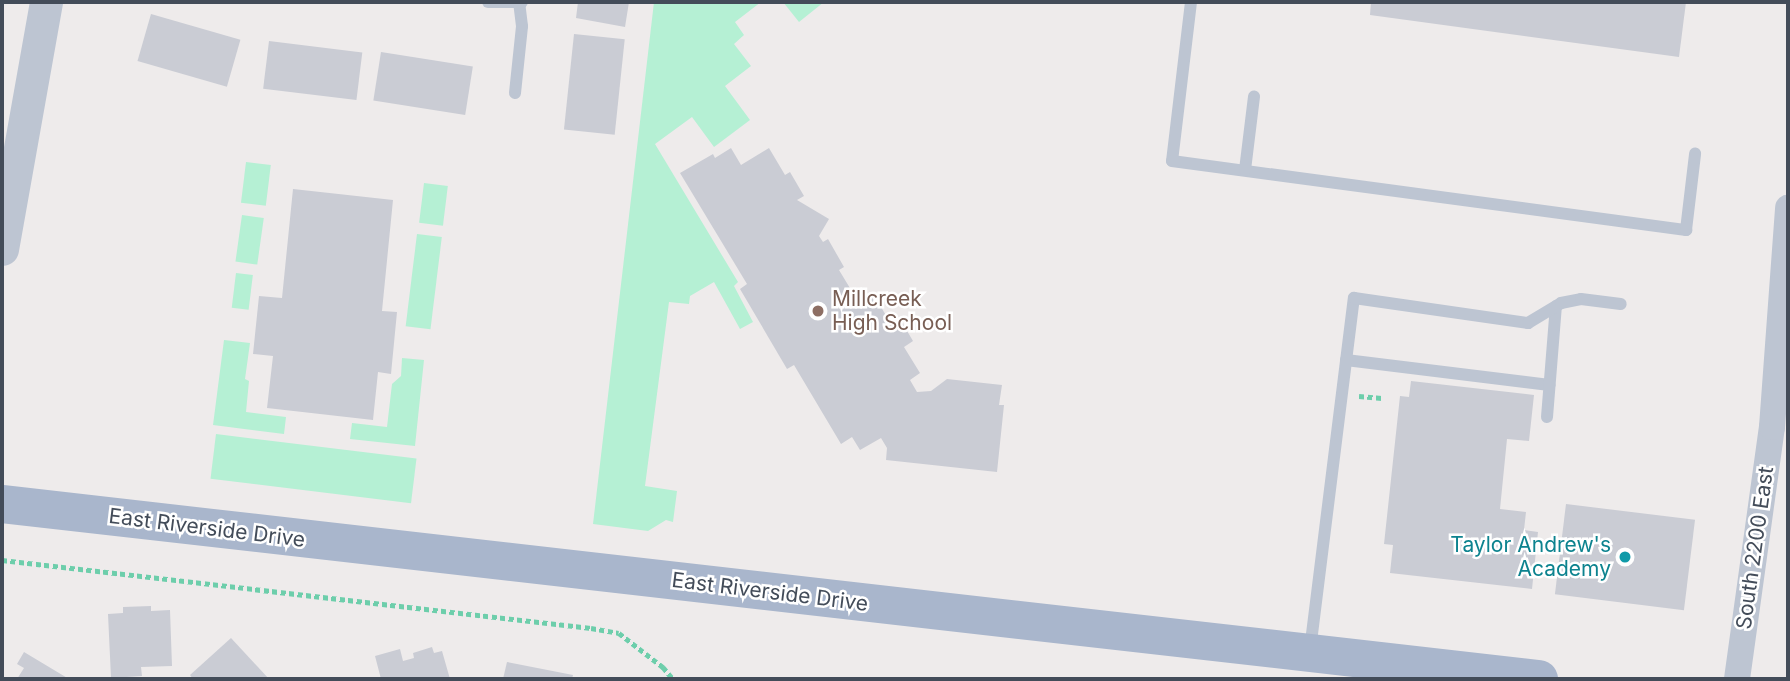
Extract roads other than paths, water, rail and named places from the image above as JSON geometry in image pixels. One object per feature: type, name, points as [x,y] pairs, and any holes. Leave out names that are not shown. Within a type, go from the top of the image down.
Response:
[{"type":"main road","name":"East Riverside Drive","points":[[2,505],[1539,679]]},
{"type":"street","points":[[2,249],[46,2]]},
{"type":"street","name":"South 2200 East","points":[[1737,679],[1772,427],[1788,208]]},
{"type":"lane","points":[[488,2],[521,2],[515,93]]},
{"type":"lane","points":[[1191,2],[1172,161],[1686,230],[1695,154]]},
{"type":"lane","points":[[1245,170],[1254,97]]},
{"type":"lane","points":[[1309,654],[1354,298],[1528,323],[1556,306],[1581,299],[1621,304]]},
{"type":"lane","points":[[1547,417],[1556,306]]},
{"type":"lane","points":[[1346,360],[1549,385]]},
{"type":"place","name":"Millcreek High School","points":[[818,311]]},
{"type":"place","name":"Taylor Andrew's Academy","points":[[1625,557]]}]
